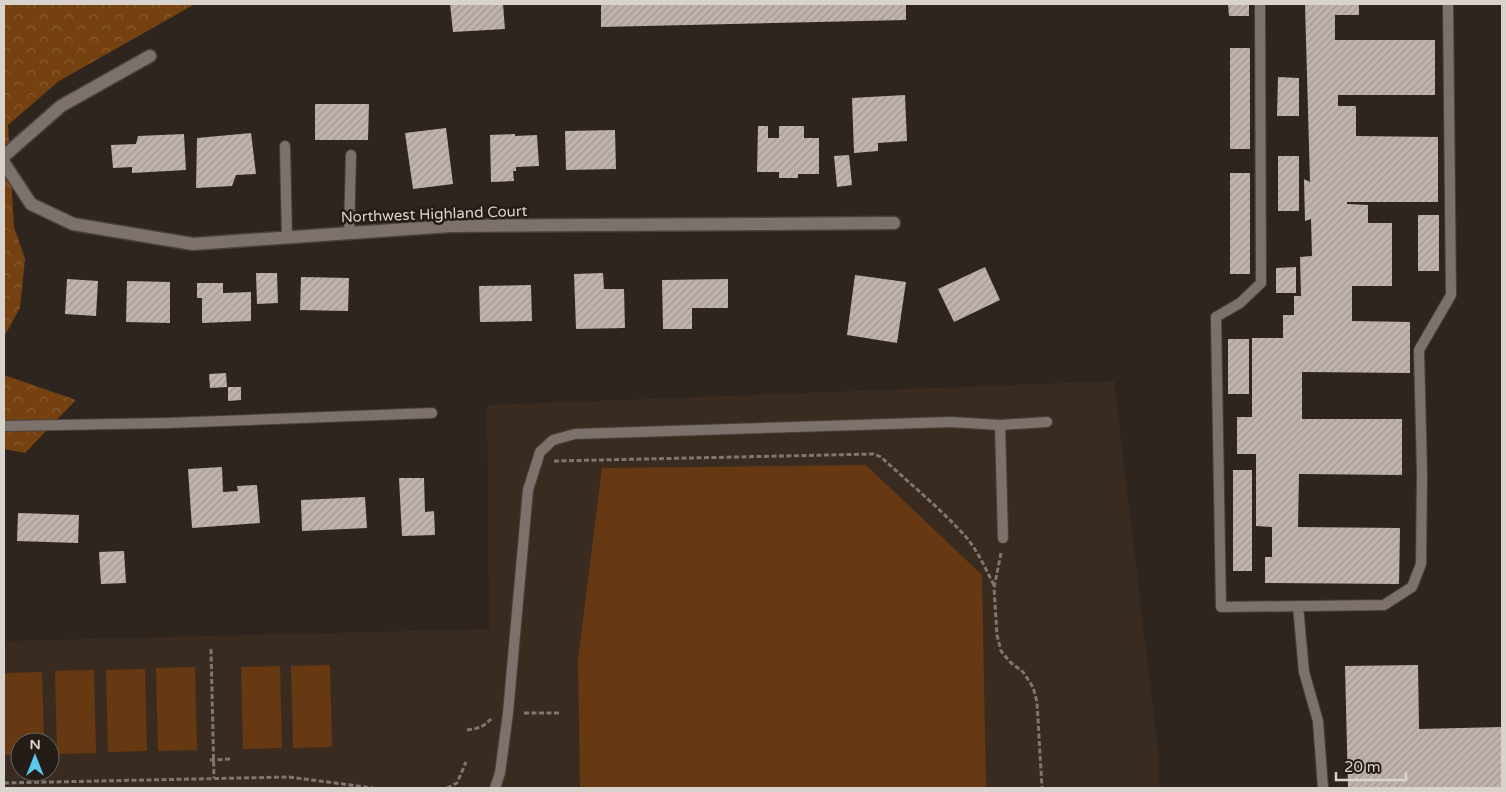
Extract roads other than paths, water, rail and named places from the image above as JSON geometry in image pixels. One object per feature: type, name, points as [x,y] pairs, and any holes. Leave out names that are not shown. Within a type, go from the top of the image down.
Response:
[{"type":"street","points":[[4,156],[61,106],[150,56]]},
{"type":"street","name":"Northwest Highland Court","points":[[4,163],[31,204],[73,224],[193,244],[451,226],[894,223]]},
{"type":"lane","points":[[1260,4],[1261,283],[1240,303],[1216,318],[1221,607],[1384,605],[1412,587],[1421,564],[1422,474],[1419,350],[1451,295],[1448,4]]},
{"type":"lane","points":[[285,146],[286,238]]},
{"type":"lane","points":[[349,233],[351,155]]},
{"type":"lane","points":[[4,426],[168,423],[432,413]]},
{"type":"lane","points":[[495,788],[500,773],[508,713],[528,490],[540,452],[553,440],[574,434],[951,422],[1000,425],[1047,422]]},
{"type":"lane","points":[[1000,425],[1003,538]]},
{"type":"lane","points":[[1298,606],[1304,672],[1318,721],[1323,788]]}]
